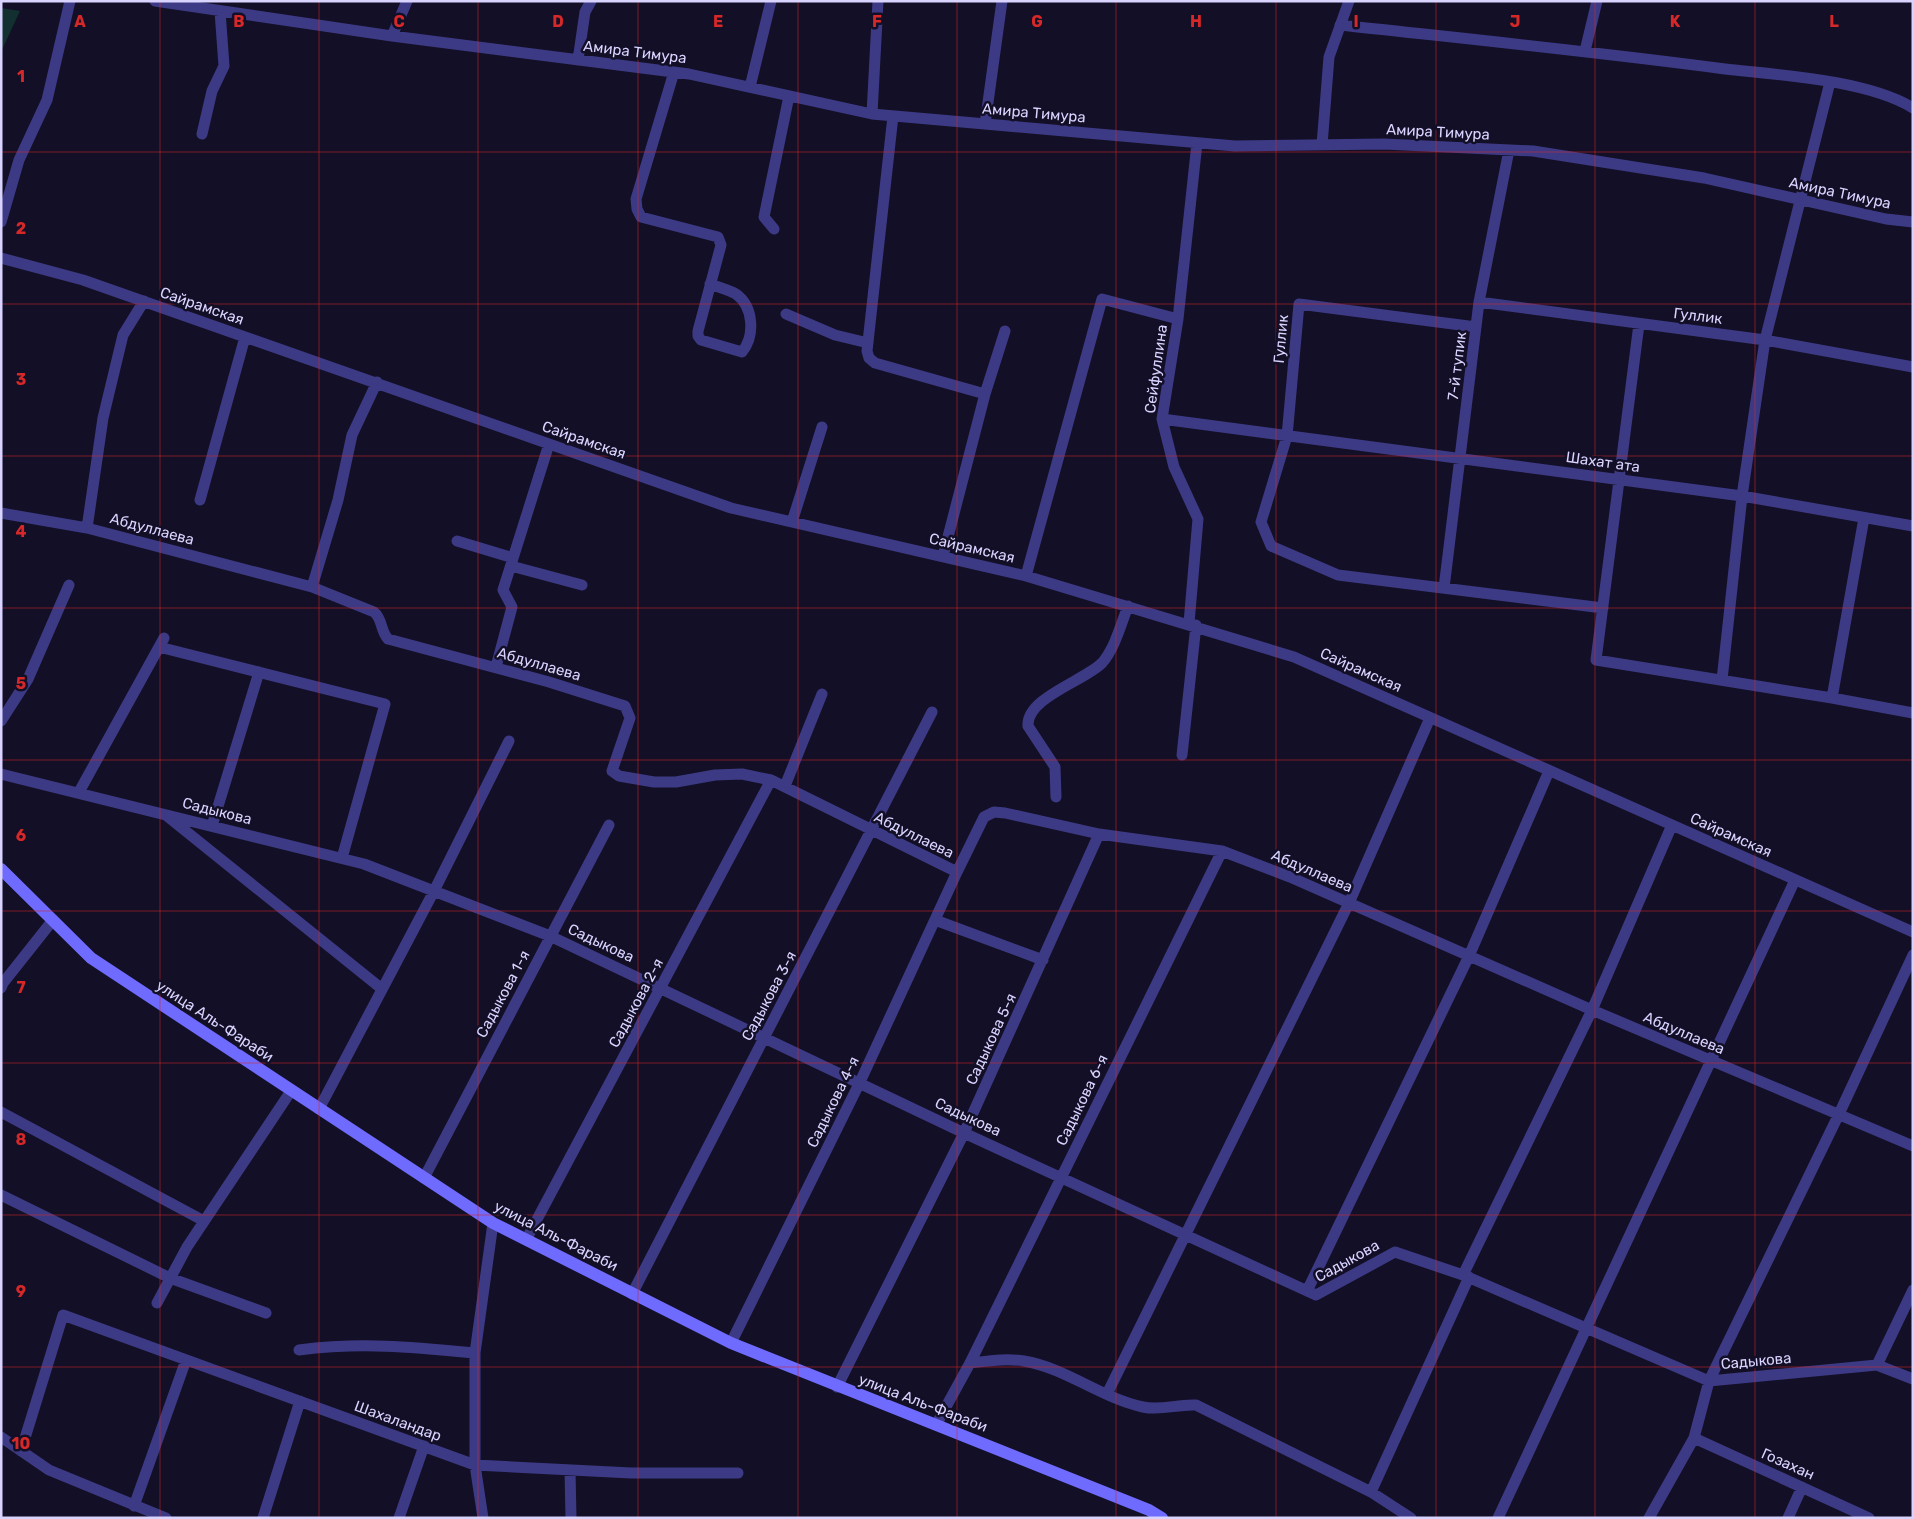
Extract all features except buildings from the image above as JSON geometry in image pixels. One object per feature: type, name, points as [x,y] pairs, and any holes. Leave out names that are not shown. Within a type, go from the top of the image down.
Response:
[{"type":"main road","name":"улица Аль-Фараби","points":[[1,869],[91,958],[493,1223],[731,1343],[837,1387],[1149,1510],[1162,1518]]},
{"type":"street","points":[[1,222],[19,160],[47,100],[70,1]]},
{"type":"street","name":"Амира Тимура","points":[[155,1],[392,36],[674,72],[872,114],[1235,146],[1384,144],[1533,151],[1704,178],[1886,219],[1913,222]]},
{"type":"street","points":[[392,36],[407,1]]},
{"type":"street","points":[[578,60],[586,12],[591,1]]},
{"type":"street","points":[[750,87],[772,1]]},
{"type":"street","points":[[872,114],[878,1]]},
{"type":"street","points":[[985,124],[1002,1]]},
{"type":"street","points":[[1322,145],[1329,57],[1349,1]]},
{"type":"street","points":[[1585,51],[1597,1]]},
{"type":"street","points":[[202,134],[212,91],[224,66],[220,10]]},
{"type":"street","points":[[1340,25],[1585,51],[1830,82],[1898,99],[1913,108]]},
{"type":"street","points":[[674,72],[636,199],[637,209],[641,217],[718,237],[721,244],[710,284],[698,336],[701,340],[742,352],[752,323],[751,316],[736,295],[710,284]]},
{"type":"street","points":[[1722,680],[1742,496],[1765,340],[1830,82]]},
{"type":"street","points":[[774,230],[764,217],[789,96]]},
{"type":"street","points":[[893,116],[868,343],[869,358],[875,363],[985,394]]},
{"type":"street","name":"Сейфуллина","points":[[1182,755],[1198,519],[1174,466],[1162,419],[1178,319],[1197,143]]},
{"type":"street","name":"7-й тупик","points":[[1444,588],[1479,302],[1509,150]]},
{"type":"street","name":"Сайрамская","points":[[1,258],[83,280],[731,508],[1026,576],[1192,624],[1294,657],[1913,932]]},
{"type":"street","points":[[1026,576],[1102,299],[1178,319]]},
{"type":"street","points":[[87,528],[102,418],[123,335],[144,301]]},
{"type":"street","name":"Гуллик","points":[[1479,302],[1765,340],[1913,367]]},
{"type":"street","name":"Гуллик","points":[[1287,436],[1299,304],[1476,327]]},
{"type":"street","points":[[786,314],[836,335],[868,343]]},
{"type":"street","points":[[1639,324],[1596,660],[1913,713]]},
{"type":"street","points":[[942,556],[985,394],[1005,331]]},
{"type":"street","points":[[200,500],[245,337]]},
{"type":"street","points":[[312,587],[338,500],[352,435],[377,382]]},
{"type":"street","name":"Шахат ата","points":[[1162,419],[1742,496],[1913,526]]},
{"type":"street","points":[[792,522],[822,427]]},
{"type":"street","points":[[1287,436],[1261,522],[1271,546],[1338,575],[1603,608]]},
{"type":"street","points":[[496,667],[512,607],[503,590],[549,444]]},
{"type":"street","name":"Абдуллаева","points":[[1,513],[87,528],[312,587],[374,612],[378,615],[383,632],[388,639],[496,667],[625,706],[630,718],[612,771],[619,776],[654,782],[676,782],[715,775],[742,774],[771,780],[872,832],[957,872],[984,817],[994,812],[1100,834],[1222,851],[1349,903],[1592,1010],[1913,1146]]},
{"type":"street","points":[[1832,698],[1864,518]]},
{"type":"street","points":[[457,541],[512,562],[582,585]]},
{"type":"street","points":[[1,721],[28,679],[69,586]]},
{"type":"street","points":[[1056,797],[1056,767],[1028,726],[1027,719],[1036,706],[1101,663],[1110,650],[1128,606]]},
{"type":"street","points":[[79,792],[162,643],[259,672],[385,704],[342,858]]},
{"type":"street","points":[[212,826],[259,672]]},
{"type":"street","points":[[785,786],[822,694]]},
{"type":"street","name":"Садыкова 3-я","points":[[632,1294],[764,1036],[872,832],[932,712]]},
{"type":"street","points":[[1107,1394],[1184,1234],[1349,903],[1430,718]]},
{"type":"street","points":[[319,1109],[434,891],[509,741]]},
{"type":"street","points":[[1307,1291],[1469,956],[1549,771]]},
{"type":"street","name":"Садыкова","points":[[1,774],[364,864],[550,936],[764,1036],[964,1133],[1316,1295],[1395,1252],[1466,1276],[1709,1381],[1877,1366],[1913,1379]]},
{"type":"street","name":"Садыкова 2-я","points":[[526,1240],[662,988],[771,780]]},
{"type":"street","points":[[163,813],[382,989]]},
{"type":"street","name":"Садыкова 1-я","points":[[424,1178],[609,825]]},
{"type":"street","points":[[1371,1492],[1466,1276],[1592,1010],[1672,825]]},
{"type":"street","name":"Садыкова 5-я","points":[[837,1387],[964,1133],[1100,834]]},
{"type":"street","name":"Садыкова 6-я","points":[[936,1425],[970,1363],[1222,851]]},
{"type":"street","name":"Садыкова 4-я","points":[[731,1343],[860,1082],[957,872]]},
{"type":"street","points":[[1498,1518],[1585,1327],[1713,1061],[1795,880]]},
{"type":"street","points":[[1,988],[53,920]]},
{"type":"street","points":[[935,920],[1043,960]]},
{"type":"street","points":[[1649,1518],[1694,1438],[1709,1381],[1839,1114],[1913,955]]},
{"type":"street","points":[[157,1303],[204,1221],[291,1091]]},
{"type":"street","points":[[1,1112],[204,1221]]},
{"type":"street","points":[[1,1196],[170,1278],[266,1313]]},
{"type":"street","points":[[484,1518],[475,1465],[475,1353],[493,1223]]},
{"type":"street","points":[[1877,1366],[1913,1290]]},
{"type":"street","name":"Шахаландар","points":[[20,1451],[63,1315],[475,1465],[570,1470],[738,1473]]},
{"type":"street","points":[[299,1350],[332,1345],[389,1344],[475,1353]]},
{"type":"street","points":[[970,1363],[1001,1359],[1024,1361],[1043,1366],[1107,1394],[1143,1407],[1166,1409],[1181,1404],[1196,1405],[1371,1492],[1411,1518]]},
{"type":"street","points":[[134,1506],[186,1360]]},
{"type":"street","points":[[263,1518],[300,1401]]},
{"type":"street","points":[[1,1437],[48,1470],[166,1518]]},
{"type":"street","name":"Гозахан","points":[[1694,1438],[1869,1518]]},
{"type":"street","points":[[399,1518],[424,1446]]},
{"type":"street","points":[[570,1470],[571,1518]]},
{"type":"street","points":[[1788,1518],[1802,1487]]},
{"type":"green space","points":[[1,8],[20,11],[1,52]]}]
